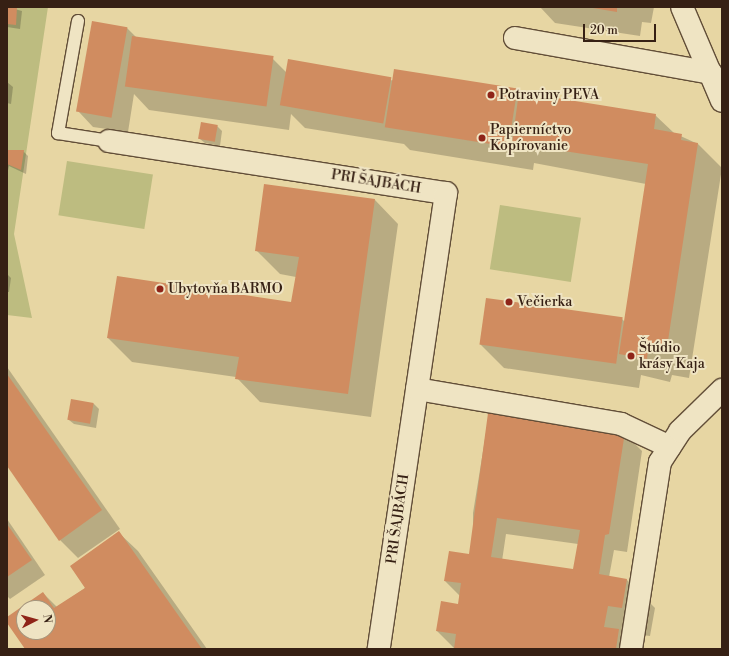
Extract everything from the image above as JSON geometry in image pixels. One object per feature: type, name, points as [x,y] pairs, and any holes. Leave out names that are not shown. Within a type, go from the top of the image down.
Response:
[{"type":"street","points":[[682,7],[722,101]]},
{"type":"street","points":[[515,38],[711,73]]},
{"type":"street","name":"PRI ŠAJBÁCH","points":[[109,141],[446,193],[379,649]]},
{"type":"street","points":[[417,389],[620,424],[670,447]]},
{"type":"street","points":[[631,649],[660,462],[670,447],[722,390]]},
{"type":"lane","points":[[78,21],[58,133],[109,141]]},
{"type":"shaded area","points":[[7,7],[48,7],[14,234],[32,318],[7,315]]},
{"type":"shaded area","points":[[67,161],[153,175],[144,229],[58,215]]},
{"type":"shaded area","points":[[500,205],[581,218],[571,282],[490,269]]},
{"type":"building","points":[[7,7],[17,7],[16,25],[7,24]]},
{"type":"building","points":[[587,7],[617,7],[617,12]]},
{"type":"building","points":[[92,21],[127,27],[111,118],[76,112]]},
{"type":"building","points":[[132,36],[274,56],[267,106],[125,87]]},
{"type":"building","points":[[288,59],[391,77],[383,124],[280,105]]},
{"type":"building","points":[[394,69],[517,89],[508,147],[385,127]]},
{"type":"building","points":[[519,92],[656,114],[654,129],[682,134],[681,140],[698,143],[666,354],[648,351],[647,359],[619,354],[648,164],[512,143]]},
{"type":"building","points":[[201,122],[218,125],[215,142],[198,139]]},
{"type":"building","points":[[7,150],[24,150],[21,170],[7,164]]},
{"type":"building","name":"Ubytovňa BARMO","points":[[264,184],[375,199],[348,394],[235,379],[239,357],[107,338],[117,276],[291,302],[299,257],[255,251]]},
{"type":"building","points":[[486,298],[623,317],[616,364],[479,345]]},
{"type":"building","points":[[7,374],[102,510],[59,541],[7,466]]},
{"type":"building","points":[[71,399],[94,403],[90,424],[67,420]]},
{"type":"building","points":[[488,413],[625,432],[609,534],[605,535],[599,574],[627,579],[622,608],[608,606],[604,627],[619,629],[616,649],[454,649],[456,634],[436,631],[441,601],[458,604],[461,583],[444,581],[449,551],[469,554]],"holes":[[[497,518],[580,530],[573,569],[491,557]]]},
{"type":"building","points":[[7,524],[32,560],[7,577]]},
{"type":"building","points":[[119,531],[202,649],[25,649],[19,640],[56,640],[56,607],[85,588],[70,566]]},
{"type":"building","points":[[43,592],[48,600],[31,600]]},
{"type":"building","points":[[16,611],[16,636],[7,623],[7,617]]},
{"type":"place","name":"Potraviny PEVA","points":[[491,95]]},
{"type":"place","name":"Papierníctvo Kopírovanie","points":[[482,138]]},
{"type":"place","name":"Ubytovňa BARMO","points":[[160,289]]},
{"type":"place","name":"Večierka","points":[[509,302]]},
{"type":"place","name":"Štúdio krásy Kaja","points":[[631,356]]}]
